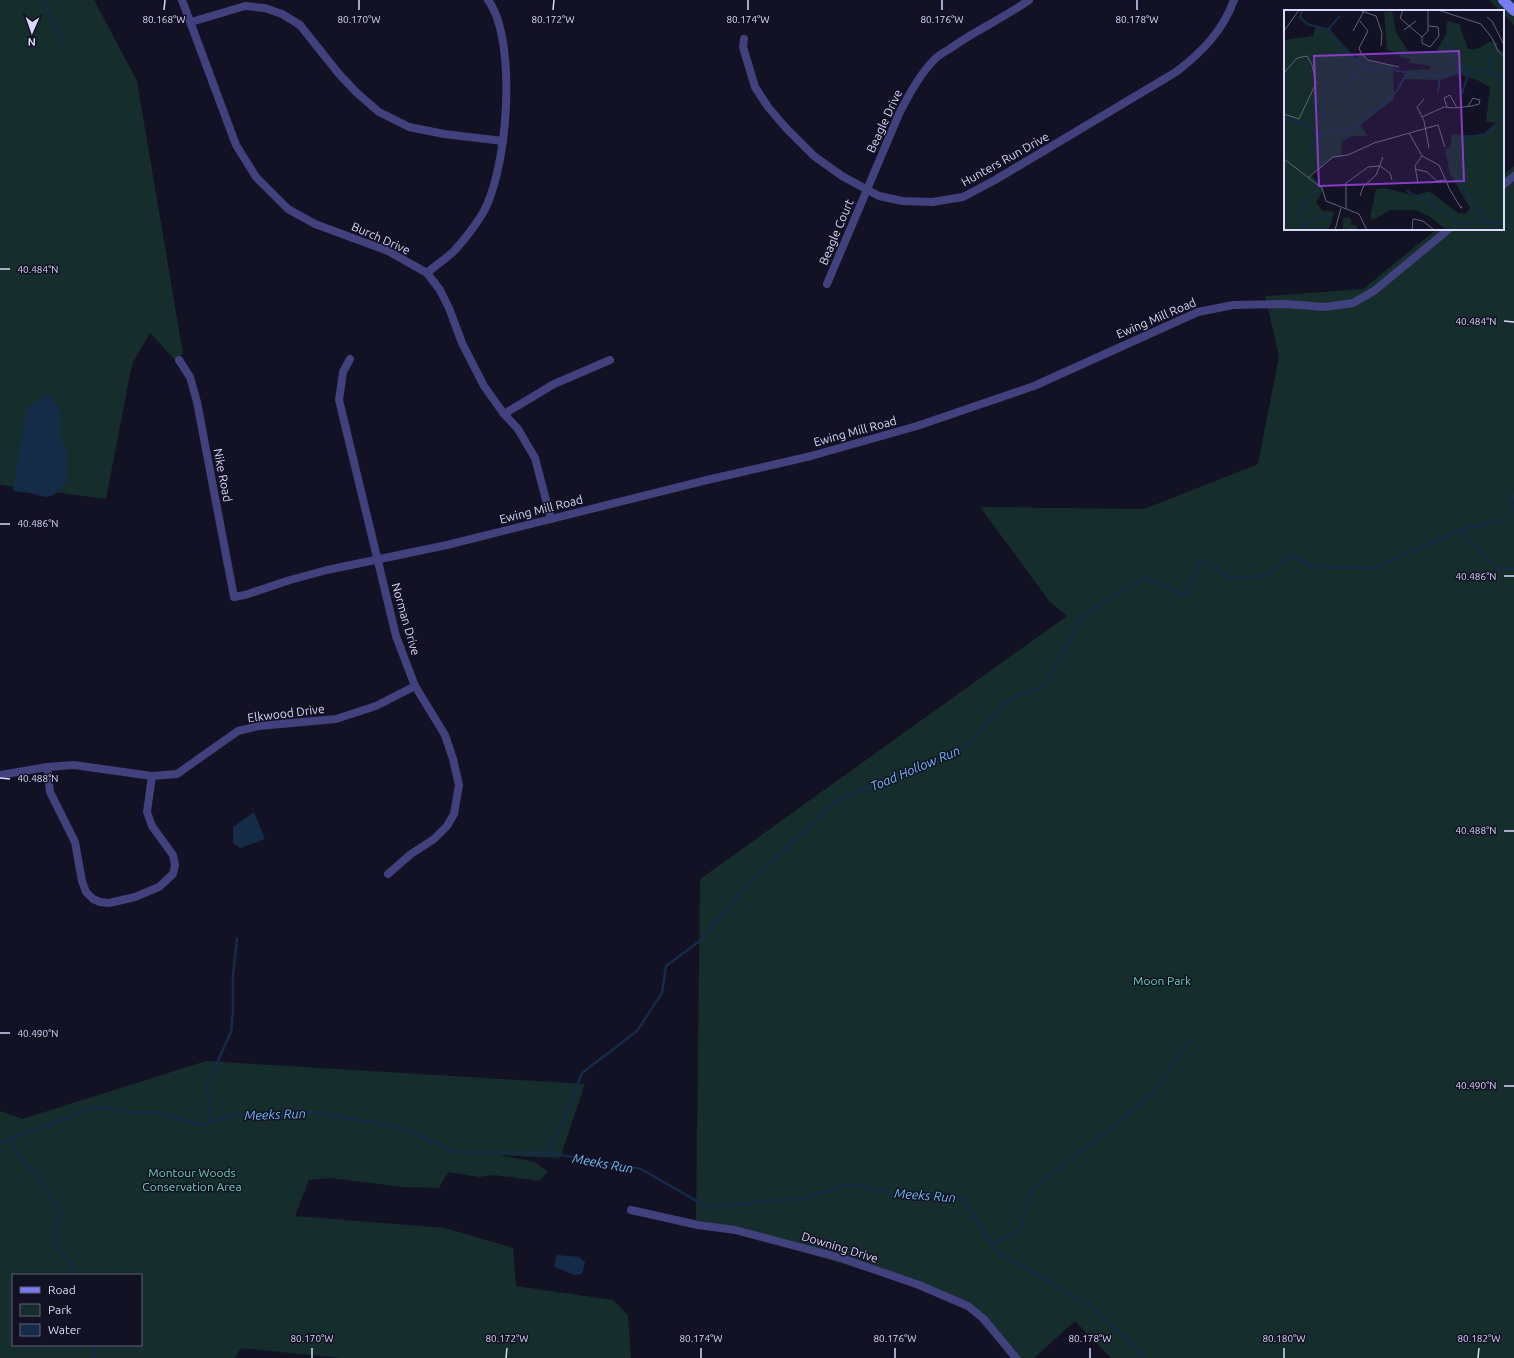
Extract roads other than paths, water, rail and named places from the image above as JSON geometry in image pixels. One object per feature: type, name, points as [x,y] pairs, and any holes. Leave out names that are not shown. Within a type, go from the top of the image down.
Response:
[{"type":"main road","points":[[1503,0],[1514,11]]},
{"type":"street","name":"Burch Drive","points":[[182,0],[236,145],[256,177],[288,209],[315,224],[388,251],[427,273],[440,290],[449,308],[462,343],[484,386],[504,414],[518,429],[535,458],[551,519]]},
{"type":"street","points":[[427,273],[455,250],[482,215],[499,170],[505,119],[505,60],[494,9],[488,0]]},
{"type":"street","name":"Beagle Drive","points":[[866,190],[908,95],[934,60],[963,39],[1013,12],[1029,0]]},
{"type":"street","name":"Hunters Run Drive","points":[[744,39],[744,47],[755,87],[786,128],[814,156],[842,176],[879,196],[902,201],[932,202],[963,197],[995,180],[1176,72],[1194,58],[1213,38],[1224,22],[1234,0]]},
{"type":"street","points":[[191,22],[245,6],[265,8],[282,14],[300,25],[357,94],[379,112],[409,127],[444,134],[503,141]]},
{"type":"street","points":[[1504,184],[1514,176]]},
{"type":"street","name":"Beagle Court","points":[[827,284],[866,190]]},
{"type":"street","name":"Ewing Mill Road","points":[[234,597],[327,570],[447,545],[707,480],[811,456],[917,426],[1034,386],[1198,312],[1233,305],[1286,304],[1325,307],[1352,302],[1374,291],[1448,230]]},
{"type":"street","name":"Nike Road","points":[[179,360],[190,377],[197,402],[234,597]]},
{"type":"street","name":"Norman Drive","points":[[350,360],[343,372],[339,400],[396,636],[415,686],[445,735],[453,759],[459,785],[454,814],[447,826],[434,839],[411,854],[388,874]]},
{"type":"street","points":[[504,414],[554,384],[610,360]]},
{"type":"street","name":"Elkwood Drive","points":[[0,775],[47,767],[74,765],[152,776],[176,774],[238,731],[260,726],[336,719],[376,706],[415,686]]},
{"type":"street","points":[[47,767],[50,792],[75,842],[82,881],[86,892],[93,899],[100,902],[109,903],[135,897],[159,887],[173,874],[175,865],[173,855],[152,826],[147,812],[152,776]]},
{"type":"street","name":"Downing Drive","points":[[631,1210],[698,1225],[735,1230],[842,1258],[920,1285],[968,1306],[984,1319],[1016,1358]]},
{"type":"water","points":[[48,393],[60,410],[60,438],[67,451],[68,480],[54,495],[45,497],[13,491],[26,409]]},
{"type":"water","points":[[254,812],[265,839],[240,848],[233,843],[233,827]]},
{"type":"water","points":[[557,1255],[579,1257],[585,1262],[582,1274],[575,1275],[554,1267]]},
{"type":"waterway","points":[[42,0],[64,43]]},
{"type":"waterway","points":[[1460,530],[1508,519],[1514,493]]},
{"type":"waterway","name":"Toad Hollow Run","points":[[550,1153],[551,1141],[559,1132],[582,1073],[637,1031],[662,993],[666,966],[701,940],[748,884],[836,801],[966,746],[1008,700],[1044,687],[1084,615],[1145,578],[1185,595],[1200,560],[1234,579],[1269,575],[1288,555],[1316,567],[1373,568],[1460,530],[1498,569],[1514,569]]},
{"type":"waterway","points":[[212,1123],[207,1085],[231,1032],[233,1012],[233,975],[237,939]]},
{"type":"waterway","points":[[991,1244],[1019,1231],[1032,1189],[1112,1128],[1152,1094],[1190,1040]]},
{"type":"waterway","name":"Meeks Run","points":[[0,1142],[42,1128],[92,1107],[115,1109],[132,1113],[152,1112],[203,1125],[234,1115],[266,1117],[299,1110],[399,1127],[455,1152],[550,1153],[641,1169],[707,1207],[804,1198],[851,1184],[901,1195],[962,1197],[996,1251],[1088,1304],[1138,1350],[1144,1358]]},
{"type":"waterway","points":[[11,1138],[18,1156],[36,1174],[62,1214],[56,1224],[55,1246],[74,1266],[73,1274]]},
{"type":"waterway","points":[[92,1358],[95,1356],[93,1346]]},
{"type":"park label","name":"Moon Park","points":[[1162,980]]},
{"type":"park label","name":"Montour Woods Conservation Area","points":[[192,1179]]}]
